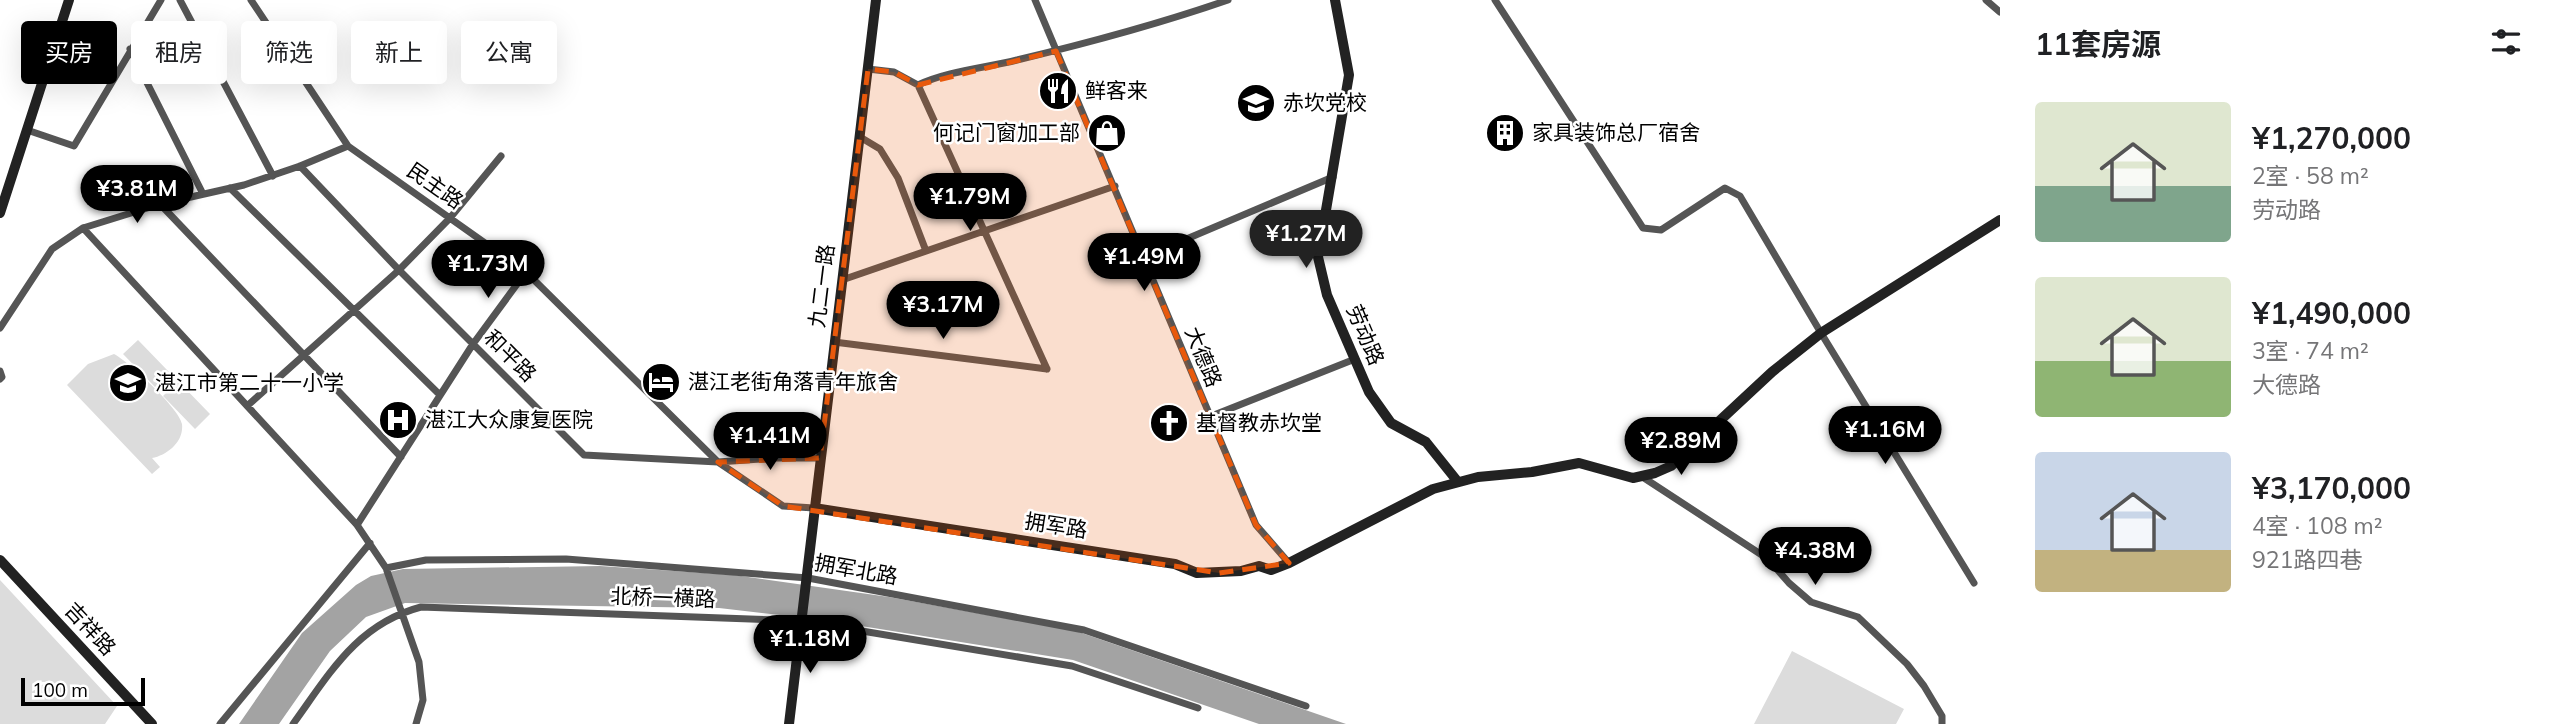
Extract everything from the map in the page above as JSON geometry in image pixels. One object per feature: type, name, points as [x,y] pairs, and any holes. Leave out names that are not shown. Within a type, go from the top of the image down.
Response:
[{"type":"street","points":[[0,213],[69,0]]},
{"type":"street","points":[[27,130],[74,146],[161,0]]},
{"type":"street","points":[[180,0],[273,176]]},
{"type":"street","name":"民主路","points":[[251,0],[348,146],[526,272],[718,462]]},
{"type":"street","name":"九二一路","points":[[789,724],[876,0]]},
{"type":"street","name":"大德路","points":[[1035,0],[1256,526],[1289,563]]},
{"type":"street","points":[[918,85],[1135,30],[1228,0]]},
{"type":"street","name":"劳动路","points":[[1335,0],[1349,75],[1318,257],[1327,295],[1368,392],[1391,423],[1426,442],[1458,482]]},
{"type":"street","points":[[1495,0],[1643,228],[1661,230],[1725,188],[1740,196],[1973,583]]},
{"type":"street","points":[[1986,0],[2000,12]]},
{"type":"street","points":[[130,49],[203,194]]},
{"type":"street","points":[[834,342],[1047,369],[918,85],[894,72],[868,69]]},
{"type":"street","points":[[860,137],[880,149],[898,178],[926,251]]},
{"type":"street","points":[[0,328],[52,249],[83,228],[160,204],[273,176],[348,146]]},
{"type":"street","points":[[247,406],[399,270],[450,218],[500,156]]},
{"type":"street","name":"和平路","points":[[300,166],[399,270],[584,455],[718,462],[820,458]]},
{"type":"street","points":[[1144,257],[1333,177]]},
{"type":"street","points":[[842,280],[1115,186]]},
{"type":"street","points":[[230,188],[440,395]]},
{"type":"street","points":[[160,204],[401,457]]},
{"type":"street","points":[[1289,563],[1433,489],[1458,482],[1579,463],[1633,478],[1671,466],[1772,372],[1821,334],[2000,219]]},
{"type":"street","points":[[83,228],[357,525],[370,543],[386,568],[419,662],[424,700],[416,724]]},
{"type":"street","points":[[357,525],[473,344],[526,272]]},
{"type":"street","points":[[1209,417],[1355,359]]},
{"type":"street","points":[[0,371],[0,379]]},
{"type":"street","points":[[718,462],[783,506],[814,508]]},
{"type":"street","points":[[1641,476],[1768,559],[1789,583],[1811,602],[1857,617],[1907,664],[1919,679],[1942,716],[1942,724]]},
{"type":"street","name":"拥军路","points":[[814,508],[1175,564],[1197,573],[1241,571],[1259,566],[1271,570],[1289,563]]},
{"type":"street","points":[[220,724],[370,543]]},
{"type":"street","name":"吉祥路","points":[[0,559],[152,724]]},
{"type":"street","name":"拥军北路","points":[[386,568],[426,560],[566,559],[808,578],[1084,630],[1306,706]]},
{"type":"street","name":"北桥一横路","points":[[293,724],[356,641],[401,612],[421,607],[443,606],[802,621],[1072,666],[1198,708]]},
{"type":"highlighted area","points":[[1056,51],[1256,525],[1289,563],[1219,573],[783,506],[718,462],[820,458],[868,69],[894,72],[918,85]]},
{"type":"shaded area","points":[[138,340],[170,373],[155,387],[123,354]]},
{"type":"shaded area","points":[[114,354],[163,397],[182,424],[182,431],[173,447],[152,458],[160,467],[152,474],[67,385],[88,364]]},
{"type":"shaded area","points":[[178,381],[210,414],[195,429],[163,396]]},
{"type":"shaded area","points":[[600,566],[734,575],[889,597],[1076,631],[1346,724],[1259,724],[1073,660],[824,620],[719,608],[405,603],[366,617],[330,651],[279,724],[239,724],[302,633],[356,585],[371,576],[403,569]]},
{"type":"shaded area","points":[[0,580],[117,706],[105,724],[0,724]]},
{"type":"shaded area","points":[[1792,651],[1904,709],[1896,724],[1754,724]]},
{"type":"place","name":"鲜客来","points":[[1058,91]]},
{"type":"place","name":"赤坎党校","points":[[1256,103]]},
{"type":"place","name":"何记门窗加工部","points":[[1107,133]]},
{"type":"place","name":"家具装饰总厂宿舍","points":[[1505,133]]},
{"type":"place","name":"湛江老街角落青年旅舍","points":[[661,382]]},
{"type":"place","name":"湛江市第二十一小学","points":[[128,383]]},
{"type":"place","name":"湛江大众康复医院","points":[[398,420]]},
{"type":"place","name":"基督教赤坎堂","points":[[1169,423]]}]
